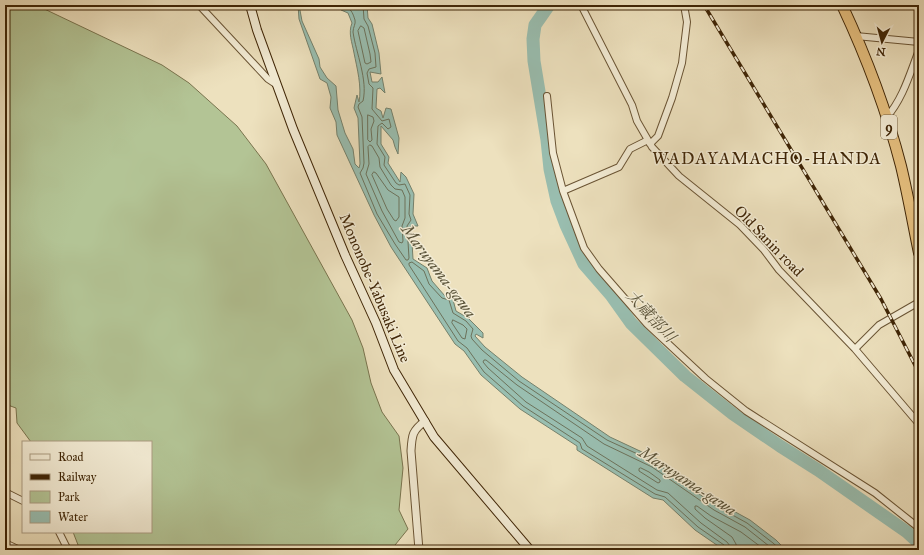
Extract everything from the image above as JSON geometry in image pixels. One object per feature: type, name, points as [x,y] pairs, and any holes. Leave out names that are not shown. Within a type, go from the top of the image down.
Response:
[{"type":"highway","name":"9","points":[[842,5],[856,36],[886,118],[900,165],[919,253]]},
{"type":"main road","name":"Mononobe-Yabusaki Line","points":[[250,5],[256,30],[293,129],[345,255],[376,323],[394,370],[434,437],[530,550]]},
{"type":"street","points":[[200,5],[268,79],[277,86]]},
{"type":"street","name":"Old Sanin road","points":[[581,5],[649,142],[679,176],[740,225],[764,250],[779,270],[855,349],[919,424]]},
{"type":"street","points":[[563,191],[619,167],[630,149],[649,142],[658,136],[672,98],[682,63],[687,22],[684,5]]},
{"type":"street","points":[[856,36],[919,42]]},
{"type":"street","points":[[886,118],[893,110],[904,89],[919,50]]},
{"type":"street","points":[[547,96],[553,154],[563,191],[584,248],[599,269],[647,324],[705,378],[746,411],[875,493],[919,528]]},
{"type":"street","points":[[855,349],[879,325],[919,302]]},
{"type":"street","points":[[419,550],[412,437],[416,428],[425,421]]},
{"type":"street","points":[[5,492],[22,500]]},
{"type":"street","points":[[60,533],[68,550]]},
{"type":"street","points":[[5,543],[20,550]]},
{"type":"green space","points":[[5,5],[36,5],[162,65],[189,83],[237,126],[266,164],[352,320],[363,348],[371,383],[382,412],[399,436],[403,468],[399,510],[408,529],[391,550],[80,550],[73,533],[152,533],[152,441],[30,441],[17,423],[16,408],[5,404]]},
{"type":"water","name":"Maruyama-gawa","points":[[298,5],[302,21],[319,59],[320,67],[327,78],[336,86],[338,110],[345,133],[353,149],[355,164],[359,168],[358,118],[354,108],[357,95],[359,102],[360,84],[351,38],[350,30],[352,23],[348,13],[341,10],[342,5],[367,5],[368,18],[372,24],[379,53],[381,74],[370,72],[372,82],[378,82],[382,77],[385,93],[380,88],[377,89],[376,108],[381,111],[383,118],[386,108],[391,109],[399,138],[398,154],[393,140],[381,126],[381,144],[389,157],[388,163],[400,182],[401,172],[406,177],[414,194],[413,214],[418,226],[411,226],[413,259],[427,268],[432,281],[445,296],[447,293],[452,296],[456,311],[468,318],[483,333],[483,338],[476,334],[475,336],[485,347],[522,377],[610,437],[657,459],[719,503],[750,520],[776,540],[786,550],[724,550],[695,530],[663,500],[653,498],[577,450],[577,446],[520,409],[481,375],[464,351],[455,344],[391,247],[374,215],[337,135],[336,122],[330,108],[331,97],[327,83],[320,79],[299,19]]},
{"type":"waterway","name":"大蔵部川","points":[[549,5],[535,25],[533,39],[534,61],[547,140],[550,169],[557,201],[584,264],[611,295],[631,323],[685,376],[733,414],[818,470],[907,532],[919,543]]},
{"type":"railway","points":[[704,5],[881,299],[919,373]]},
{"type":"district","name":"WADAYAMACHO-HANDA","points":[[767,158]]}]
